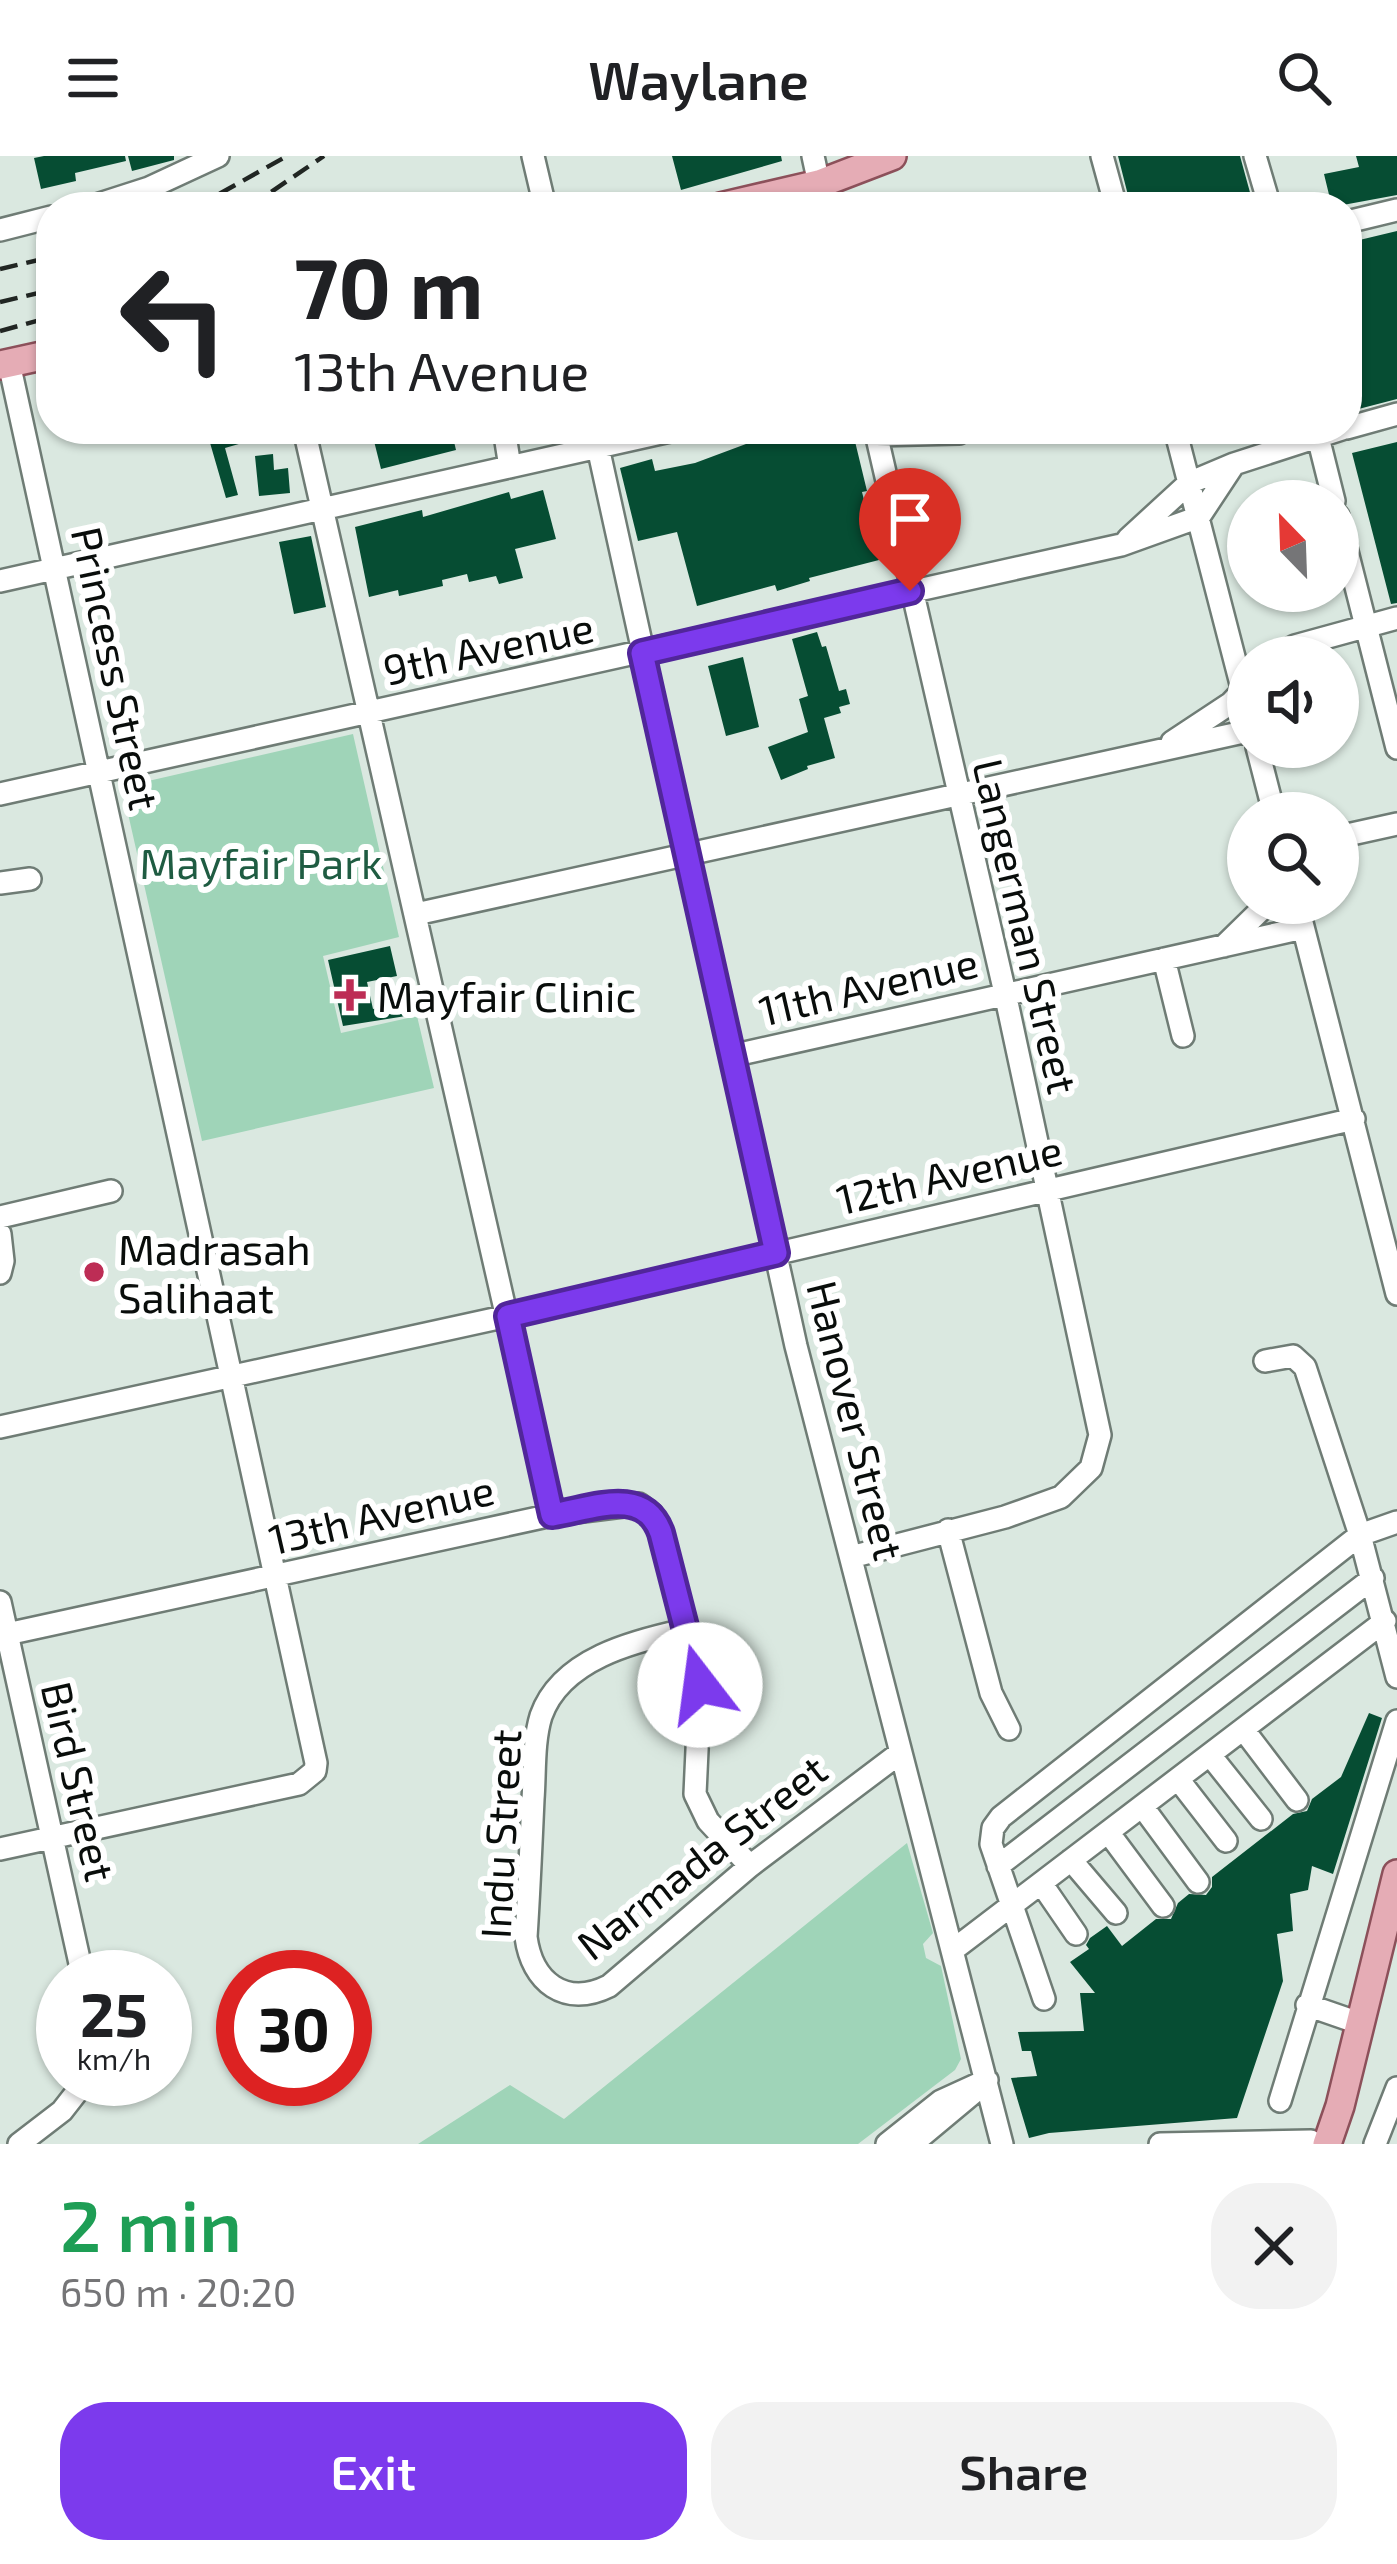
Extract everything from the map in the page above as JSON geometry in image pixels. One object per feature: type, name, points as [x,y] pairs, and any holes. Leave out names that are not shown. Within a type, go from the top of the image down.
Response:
[{"type":"main road","points":[[779,192],[892,156]]},
{"type":"main road","points":[[4,364],[36,358]]},
{"type":"main road","points":[[1323,2141],[1396,1882]]},
{"type":"street","points":[[136,192],[218,156]]},
{"type":"street","points":[[533,156],[541,192]]},
{"type":"street","points":[[1102,156],[1112,192]]},
{"type":"street","points":[[1255,156],[1266,192]]},
{"type":"street","points":[[1362,218],[1397,210]]},
{"type":"street","points":[[0,230],[36,222]]},
{"type":"street","name":"Princess Street","points":[[4,364],[56,569],[316,1763],[315,1772],[299,1784],[52,1838]]},
{"type":"street","points":[[1362,423],[1397,414]]},
{"type":"street","points":[[307,444],[552,1515]]},
{"type":"street","points":[[506,444],[510,467]]},
{"type":"street","points":[[0,581],[510,467],[578,444]]},
{"type":"street","name":"Hanover Street","points":[[597,444],[818,1435],[1002,2144]]},
{"type":"street","name":"Langerman Street","points":[[851,1557],[1005,1517],[1060,1497],[1080,1481],[1098,1450],[1095,1407],[1005,994],[879,444]]},
{"type":"street","points":[[1179,444],[1230,636]]},
{"type":"street","points":[[1121,545],[1189,483],[1286,444]]},
{"type":"street","points":[[1320,444],[1329,480]]},
{"type":"street","points":[[1199,517],[1234,464]]},
{"type":"street","name":"9th Avenue","points":[[0,794],[1121,545],[1199,517]]},
{"type":"street","points":[[1359,598],[1397,748]]},
{"type":"street","points":[[1330,636],[1397,618]]},
{"type":"street","points":[[1158,751],[1227,708]]},
{"type":"street","points":[[416,914],[1227,736]]},
{"type":"street","points":[[1359,834],[1397,824]]},
{"type":"street","points":[[0,884],[30,879]]},
{"type":"street","points":[[1223,946],[1246,924]]},
{"type":"street","points":[[1302,924],[1397,1294]]},
{"type":"street","name":"11th Avenue","points":[[731,1056],[1303,928]]},
{"type":"street","points":[[1164,959],[1183,1036]]},
{"type":"street","name":"12th Avenue","points":[[0,1427],[508,1316],[1354,1119]]},
{"type":"street","points":[[0,1217],[110,1191]]},
{"type":"street","points":[[0,1234],[0,1273]]},
{"type":"street","points":[[1264,1360],[1294,1356],[1306,1367],[1373,1578],[1397,1677]]},
{"type":"street","name":"13th Avenue","points":[[7,1634],[626,1503],[646,1508],[661,1533],[686,1630]]},
{"type":"street","points":[[1044,2000],[991,1844],[993,1828],[1001,1817],[1360,1534],[1397,1522]]},
{"type":"street","points":[[948,1530],[992,1693],[1009,1729]]},
{"type":"street","points":[[998,1866],[1373,1578]]},
{"type":"street","name":"Bird Street","points":[[0,1603],[77,1950]]},
{"type":"street","points":[[953,1950],[1385,1622]]},
{"type":"street","points":[[686,1630],[700,1685],[695,1794],[708,1821],[750,1866]]},
{"type":"street","name":"Indu Street","points":[[544,1983],[532,1964],[526,1937],[535,1761],[542,1715],[557,1691],[602,1654],[686,1630]]},
{"type":"street","points":[[1280,2101],[1397,1720]]},
{"type":"street","points":[[1243,1729],[1297,1800]]},
{"type":"street","name":"Narmada Street","points":[[544,1983],[573,1995],[608,1986],[750,1866],[900,1753]]},
{"type":"street","points":[[1210,1754],[1261,1819]]},
{"type":"street","points":[[1178,1779],[1226,1840]]},
{"type":"street","points":[[1142,1806],[1198,1882]]},
{"type":"street","points":[[1108,1832],[1163,1906]]},
{"type":"street","points":[[0,1849],[52,1838]]},
{"type":"street","points":[[1071,1860],[1116,1913]]},
{"type":"street","points":[[1041,1883],[1076,1934]]},
{"type":"street","points":[[1307,2005],[1359,2023]]},
{"type":"street","points":[[920,2140],[987,2080]]},
{"type":"street","points":[[887,2144],[941,2101],[987,2080]]},
{"type":"street","points":[[1375,2144],[1397,2088]]},
{"type":"street","points":[[19,2144],[66,2106]]},
{"type":"street","points":[[1160,2144],[1323,2141]]},
{"type":"green space","name":"Mayfair Park","points":[[353,734],[399,937],[323,956],[341,1033],[417,1016],[434,1088],[202,1141],[122,787]]},
{"type":"green space","points":[[907,1843],[933,1933],[923,1944],[926,1958],[941,1966],[961,2059],[955,2070],[858,2144],[418,2144],[510,2085],[564,2119]]},
{"type":"building","points":[[125,156],[126,161],[75,173],[76,181],[41,189],[34,158]]},
{"type":"building","points":[[128,156],[174,156],[174,160],[132,171]]},
{"type":"building","points":[[672,156],[781,156],[782,161],[681,190]]},
{"type":"building","points":[[1118,156],[1240,156],[1250,192],[1127,192]]},
{"type":"building","points":[[1356,156],[1397,156],[1397,195],[1362,201],[1362,192],[1328,192],[1324,174],[1359,167]]},
{"type":"building","points":[[1397,231],[1397,399],[1362,408],[1362,239]]},
{"type":"building","points":[[1397,442],[1397,603],[1391,604],[1352,453]]},
{"type":"building","points":[[210,444],[239,444],[225,448],[238,495],[226,498]]},
{"type":"building","points":[[375,444],[455,444],[456,450],[381,469]]},
{"type":"building","points":[[746,444],[856,444],[879,560],[777,591],[775,585],[697,606],[677,532],[638,541],[620,468],[652,459],[655,471],[695,463]]},
{"type":"building","points":[[273,454],[274,470],[288,468],[290,493],[259,496],[255,456]]},
{"type":"building","points":[[543,490],[556,539],[515,549],[523,578],[499,584],[496,576],[469,582],[467,574],[442,580],[443,586],[369,597],[355,527],[422,510],[423,517],[509,492],[511,499]]},
{"type":"building","points":[[311,536],[326,607],[294,614],[279,542]]},
{"type":"building","points":[[817,632],[839,691],[846,689],[850,704],[839,707],[841,713],[824,718],[835,758],[781,780],[768,747],[808,732],[799,699],[808,696],[792,639]]},
{"type":"building","points":[[743,657],[759,727],[726,736],[708,666]]},
{"type":"building","name":"Mayfair Clinic","points":[[390,946],[397,976],[367,982],[373,1009],[403,1002],[406,1016],[343,1026],[328,960]]},
{"type":"building","points":[[1369,1713],[1382,1718],[1333,1874],[1312,1866],[1308,1890],[1290,1894],[1293,1931],[1277,1934],[1283,1981],[1237,2118],[1029,2138],[1011,2078],[1037,2076],[1031,2051],[1022,2051],[1018,2032],[1084,2031],[1080,1993],[1095,1993],[1070,1962],[1089,1949],[1090,1938],[1107,1926],[1122,1946],[1156,1919],[1171,1919],[1178,1903],[1189,1894],[1206,1895],[1212,1877],[1293,1814],[1307,1811],[1312,1799],[1341,1777]]},
{"type":"railway","points":[[223,192],[287,156]]},
{"type":"railway","points":[[271,192],[324,156]]},
{"type":"railway","points":[[0,269],[36,261]]},
{"type":"railway","points":[[0,302],[36,294]]},
{"type":"railway","points":[[0,331],[36,321]]},
{"type":"place","name":"Mayfair Clinic","points":[[350,995]]},
{"type":"place","name":"Madrasah Salihaat","points":[[94,1272]]},
{"type":"route","points":[[700,1685],[652,1514],[639,1504],[626,1503],[552,1515],[508,1316],[776,1253],[642,653],[910,591]]}]
